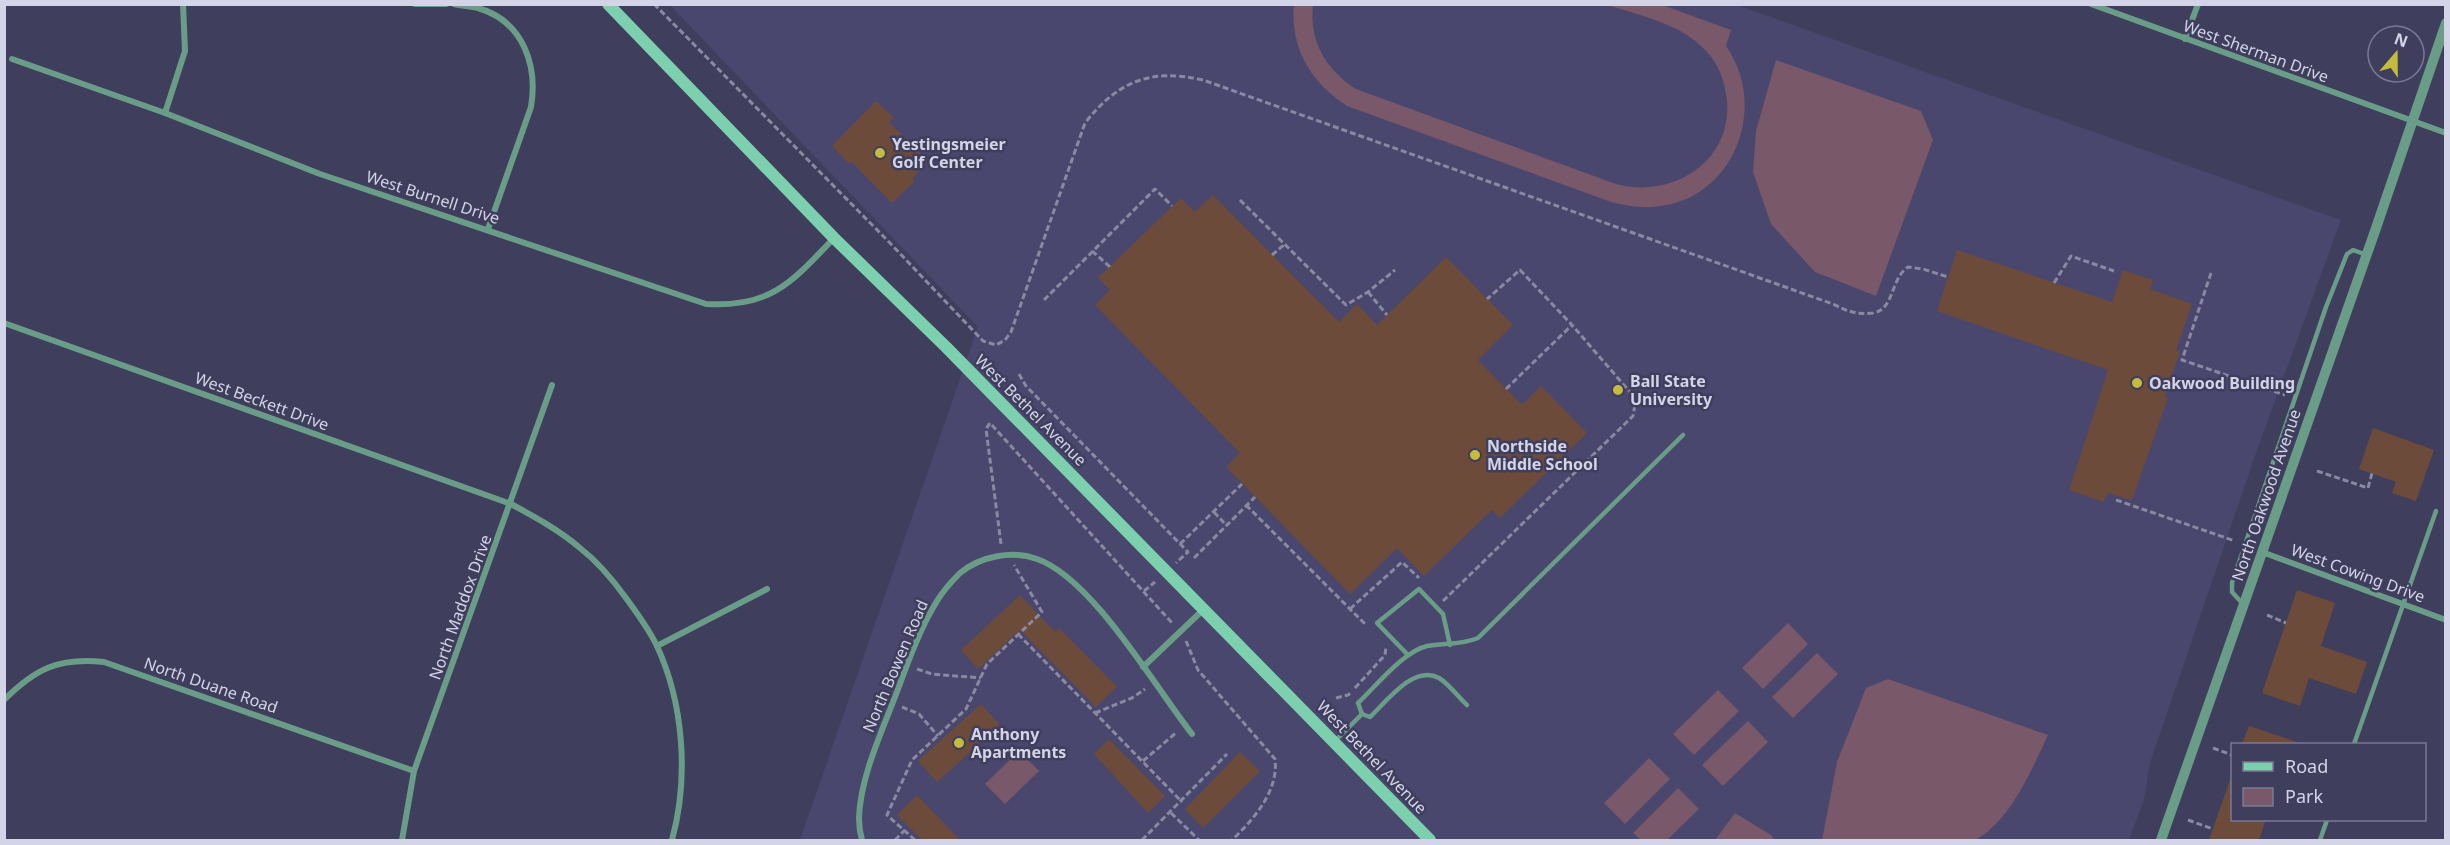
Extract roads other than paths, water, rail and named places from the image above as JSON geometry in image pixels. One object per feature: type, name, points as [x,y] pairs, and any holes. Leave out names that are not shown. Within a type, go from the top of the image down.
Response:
[{"type":"main road","name":"West Bethel Avenue","points":[[608,4],[834,238],[946,347],[1430,840]]},
{"type":"street","points":[[165,113],[185,51],[183,4]]},
{"type":"street","points":[[415,4],[446,4]]},
{"type":"street","points":[[454,4],[478,8],[502,22],[522,42],[527,51],[533,75],[531,107],[488,229]]},
{"type":"street","name":"West Sherman Drive","points":[[2091,4],[2445,133]]},
{"type":"street","points":[[2185,39],[2198,4]]},
{"type":"street","name":"North Oakwood Avenue","points":[[2161,840],[2367,255],[2445,23]]},
{"type":"street","name":"West Burnell Drive","points":[[12,59],[165,113],[320,174],[706,304],[730,305],[753,302],[791,282],[834,238]]},
{"type":"street","name":"West Beckett Drive","points":[[4,323],[511,504],[553,528],[589,556],[617,586],[657,646],[674,696],[680,735],[680,796],[672,840]]},
{"type":"street","name":"North Maddox Drive","points":[[402,840],[414,771],[552,385]]},
{"type":"street","name":"West Cowing Drive","points":[[2262,552],[2445,620]]},
{"type":"street","name":"North Bowen Road","points":[[862,840],[859,816],[867,776],[907,665],[936,603],[958,575],[978,561],[1006,555],[1022,555],[1035,558],[1069,577],[1116,630],[1192,734]]},
{"type":"street","points":[[657,646],[767,589]]},
{"type":"street","points":[[1143,667],[1204,609]]},
{"type":"street","name":"North Duane Road","points":[[4,700],[22,683],[42,670],[77,661],[104,662],[414,771]]},
{"type":"lane","points":[[2243,604],[2232,592],[2232,583],[2295,398],[2347,254],[2353,250],[2367,255]]},
{"type":"lane","points":[[1467,705],[1440,678],[1426,674],[1413,678],[1370,717],[1362,714],[1358,703],[1408,655],[1426,646],[1465,644],[1478,638],[1683,435]]},
{"type":"lane","points":[[2354,743],[2436,511]]},
{"type":"lane","points":[[1408,655],[1377,623],[1419,589],[1443,614],[1450,645]]},
{"type":"lane","points":[[1335,741],[1362,714]]},
{"type":"lane","points":[[2320,840],[2326,821]]},
{"type":"place","name":"Yestingsmeier Golf Center","points":[[880,153]]},
{"type":"place","name":"Oakwood Building","points":[[2137,383]]},
{"type":"place","name":"Ball State University","points":[[1618,390]]},
{"type":"place","name":"Northside Middle School","points":[[1475,455]]},
{"type":"place","name":"Anthony Apartments","points":[[959,743]]}]
